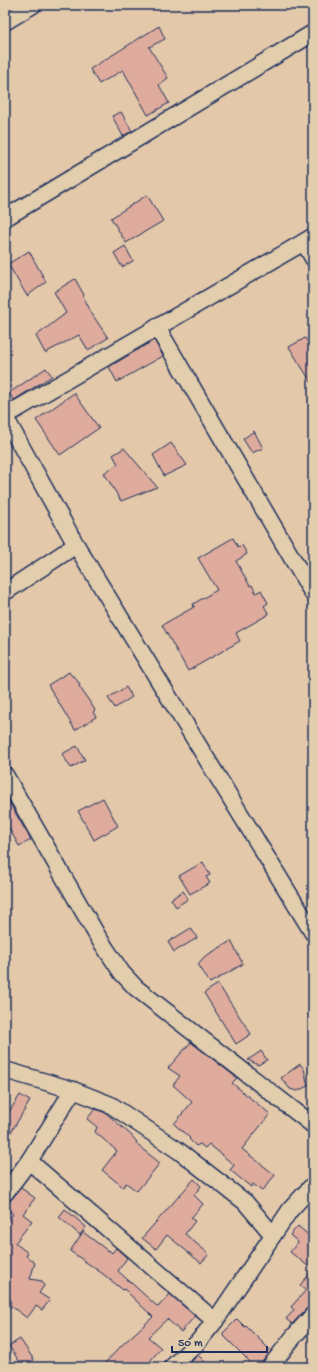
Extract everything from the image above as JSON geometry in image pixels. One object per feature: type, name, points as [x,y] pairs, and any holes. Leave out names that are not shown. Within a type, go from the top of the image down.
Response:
[{"type":"street","points":[[5,22],[33,5]]},
{"type":"street","points":[[5,218],[313,33]]},
{"type":"street","points":[[313,258],[308,239],[5,416],[76,545],[313,933]]},
{"type":"street","points":[[157,327],[313,594]]},
{"type":"street","points":[[5,592],[76,545]]},
{"type":"street","points":[[5,775],[98,938],[122,973],[136,988],[313,1125]]},
{"type":"street","points":[[5,1070],[73,1090],[111,1105],[179,1151],[245,1202],[274,1235]]},
{"type":"street","points":[[5,1193],[29,1161],[73,1090]]},
{"type":"street","points":[[29,1161],[215,1321]]},
{"type":"street","points":[[172,1367],[198,1342],[215,1321],[290,1210],[313,1185]]},
{"type":"street","points":[[270,1367],[295,1334],[313,1315]]},
{"type":"building","points":[[159,26],[165,39],[149,47],[168,78],[159,85],[169,103],[148,115],[123,70],[99,84],[90,69]]},
{"type":"building","points":[[121,112],[132,131],[123,136],[112,116]]},
{"type":"building","points":[[147,195],[163,221],[126,243],[111,218]]},
{"type":"building","points":[[125,246],[133,261],[122,267],[114,253]]},
{"type":"building","points":[[29,251],[46,282],[27,296],[8,264]]},
{"type":"building","points":[[75,279],[92,314],[108,338],[88,350],[79,335],[45,353],[36,336],[66,313],[54,292]]},
{"type":"building","points":[[305,338],[313,349],[313,385],[289,347]]},
{"type":"building","points":[[154,340],[163,356],[117,382],[109,367]]},
{"type":"building","points":[[46,368],[52,376],[14,400],[9,393]]},
{"type":"building","points":[[74,393],[99,428],[60,455],[36,420]]},
{"type":"building","points":[[254,431],[263,448],[252,453],[243,439]]},
{"type":"building","points":[[171,443],[187,465],[164,476],[153,455]]},
{"type":"building","points":[[124,448],[157,487],[121,501],[104,473],[118,464],[113,455]]},
{"type":"building","points":[[233,538],[238,547],[242,545],[247,554],[236,561],[250,586],[252,585],[256,593],[261,590],[268,603],[264,606],[269,614],[236,633],[240,641],[188,671],[162,625],[194,607],[193,604],[217,590],[198,558]]},
{"type":"building","points":[[69,672],[72,676],[74,676],[95,710],[93,712],[96,717],[75,730],[48,685]]},
{"type":"building","points":[[126,687],[132,697],[115,708],[108,698]]},
{"type":"building","points":[[77,746],[85,760],[71,768],[62,754]]},
{"type":"building","points":[[5,795],[31,840],[19,846],[5,821]]},
{"type":"building","points":[[103,798],[118,826],[94,840],[78,811]]},
{"type":"building","points":[[203,862],[210,875],[206,877],[210,883],[190,894],[179,876]]},
{"type":"building","points":[[183,891],[188,899],[176,907],[171,899]]},
{"type":"building","points":[[191,928],[197,938],[174,952],[168,942]]},
{"type":"building","points":[[231,941],[243,964],[210,983],[198,964],[204,957]]},
{"type":"building","points":[[218,984],[251,1034],[236,1044],[204,993]]},
{"type":"building","points":[[191,1042],[237,1078],[232,1083],[270,1114],[242,1149],[275,1175],[262,1191],[253,1184],[251,1187],[230,1170],[234,1165],[209,1144],[205,1148],[200,1144],[196,1146],[189,1139],[190,1138],[174,1124],[192,1102],[173,1085],[180,1076],[168,1068]]},
{"type":"building","points":[[261,1051],[267,1060],[258,1065],[248,1060]]},
{"type":"building","points":[[300,1064],[304,1069],[308,1086],[297,1091],[290,1089],[281,1078]]},
{"type":"building","points":[[20,1095],[30,1101],[5,1142],[5,1118]]},
{"type":"building","points":[[95,1109],[106,1113],[131,1135],[137,1142],[136,1144],[160,1163],[137,1191],[126,1183],[123,1187],[102,1170],[117,1151],[95,1132],[97,1127],[87,1119]]},
{"type":"building","points":[[194,1179],[201,1186],[194,1195],[203,1204],[191,1218],[195,1221],[185,1234],[209,1254],[201,1263],[167,1235],[156,1249],[142,1238]]},
{"type":"building","points":[[21,1188],[35,1198],[23,1214],[32,1221],[15,1243],[28,1253],[26,1256],[35,1263],[30,1279],[42,1281],[44,1286],[39,1293],[50,1300],[42,1310],[36,1306],[27,1318],[11,1306],[5,1312],[5,1224],[13,1214],[5,1207]]},
{"type":"building","points":[[65,1209],[86,1227],[80,1235],[59,1217]]},
{"type":"building","points":[[298,1226],[313,1239],[313,1270],[290,1252],[298,1242],[290,1235]]},
{"type":"building","points":[[83,1232],[108,1251],[109,1250],[112,1253],[116,1248],[127,1258],[118,1271],[158,1307],[170,1294],[195,1316],[181,1332],[167,1319],[148,1337],[161,1348],[151,1362],[144,1367],[128,1367],[123,1362],[118,1367],[101,1367],[123,1344],[153,1317],[124,1289],[123,1290],[70,1251]]},
{"type":"building","points":[[313,1270],[313,1306],[306,1309],[292,1324],[286,1319],[294,1310],[291,1307],[306,1290],[300,1285]]},
{"type":"building","points":[[237,1319],[271,1351],[263,1361],[261,1367],[255,1367],[222,1334]]},
{"type":"building","points":[[20,1339],[34,1360],[23,1367],[9,1346]]},
{"type":"building","points":[[198,1355],[210,1367],[186,1367]]}]
